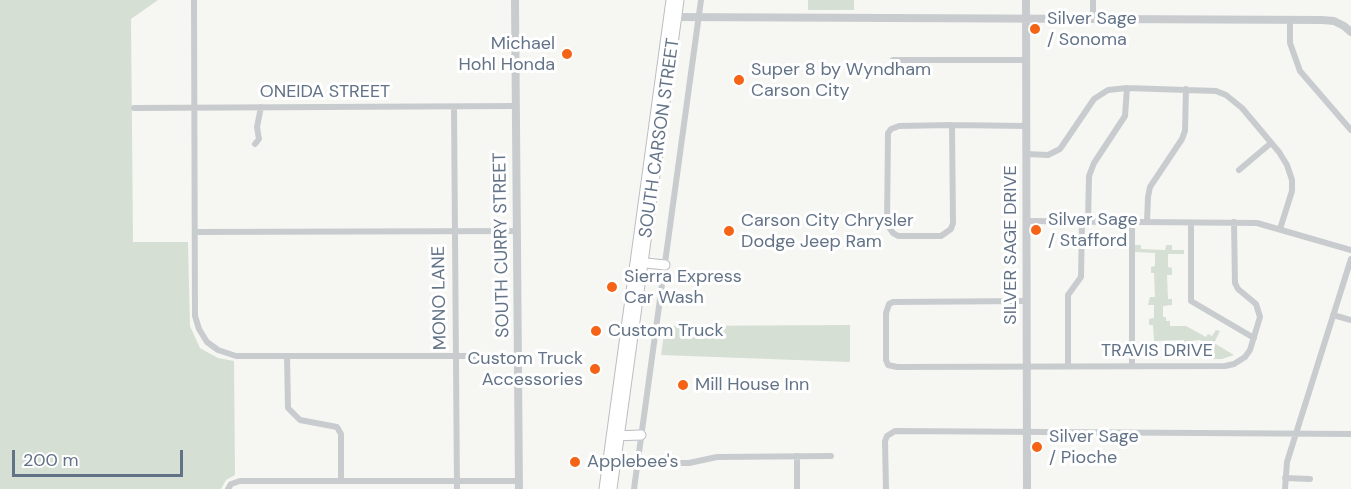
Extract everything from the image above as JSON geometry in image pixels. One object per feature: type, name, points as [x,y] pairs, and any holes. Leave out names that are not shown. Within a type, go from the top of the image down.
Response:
[{"type":"main road","name":"SOUTH CARSON STREET","points":[[671,0],[673,17]]},
{"type":"main road","name":"SOUTH CARSON STREET","points":[[612,489],[616,435],[639,262],[673,17],[679,0]]},
{"type":"main road","points":[[639,262],[665,266]]},
{"type":"main road","name":"SOUTH CARSON STREET","points":[[604,489],[616,435]]},
{"type":"main road","points":[[616,435],[641,435]]},
{"type":"street","points":[[194,0],[195,315],[199,329],[212,346],[230,355],[518,356]]},
{"type":"street","name":"SOUTH CURRY STREET","points":[[515,0],[519,485]]},
{"type":"street","points":[[634,489],[701,0]]},
{"type":"street","name":"SILVER SAGE DRIVE","points":[[1026,0],[1027,489]]},
{"type":"street","points":[[1093,0],[1093,19]]},
{"type":"street","points":[[673,17],[1290,20],[1334,21],[1351,32]]},
{"type":"street","points":[[1290,20],[1290,43],[1300,71],[1351,130]]},
{"type":"street","points":[[893,60],[1026,60]]},
{"type":"street","points":[[1068,366],[1068,295],[1081,277],[1089,176],[1094,163],[1125,116],[1127,88]]},
{"type":"street","points":[[1026,154],[1048,155],[1060,149],[1094,99],[1108,90],[1127,88],[1216,91],[1226,95],[1242,108],[1287,165],[1292,180],[1292,191],[1280,228]]},
{"type":"street","points":[[1147,222],[1150,187],[1185,131],[1186,89]]},
{"type":"street","name":"ONEIDA STREET","points":[[134,108],[516,106]]},
{"type":"street","points":[[255,144],[259,139],[257,128],[261,107]]},
{"type":"street","name":"MONO LANE","points":[[454,107],[457,489]]},
{"type":"street","points":[[952,125],[953,223],[951,229],[941,236],[898,236],[887,224],[888,133],[891,129],[899,126],[952,125],[1026,126]]},
{"type":"street","points":[[1239,170],[1271,143]]},
{"type":"street","points":[[1026,221],[1264,223],[1351,250]]},
{"type":"street","points":[[1132,222],[1132,366]]},
{"type":"street","name":"TRAVIS DRIVE","points":[[1026,301],[897,301],[889,304],[886,308],[885,324],[888,365],[909,367],[1224,366],[1234,364],[1245,357],[1260,317],[1253,300],[1238,289],[1233,279],[1234,222]]},
{"type":"street","points":[[1191,223],[1191,301],[1254,338]]},
{"type":"street","points":[[195,232],[517,231]]},
{"type":"street","points":[[1285,489],[1287,462],[1351,259]]},
{"type":"street","points":[[1333,315],[1351,320]]},
{"type":"street","points":[[287,356],[288,408],[300,420],[337,427],[341,434],[341,481]]},
{"type":"street","points":[[886,489],[885,441],[887,436],[895,431],[1351,434]]},
{"type":"street","points":[[797,456],[797,489]]},
{"type":"street","points":[[638,463],[689,464],[717,457],[831,456]]},
{"type":"street","points":[[1285,478],[1310,479]]},
{"type":"street","points":[[228,488],[240,481],[457,481],[519,485]]},
{"type":"shaded area","points":[[0,0],[158,0],[131,19],[133,242],[188,242],[190,326],[200,348],[218,358],[234,361],[235,475],[226,480],[221,489],[0,489]]},
{"type":"shaded area","points":[[808,0],[854,0],[854,10],[808,10]]},
{"type":"shaded area","points":[[1135,245],[1141,245],[1141,249],[1165,250],[1166,245],[1172,245],[1172,250],[1184,250],[1184,254],[1168,254],[1168,267],[1172,268],[1172,275],[1167,275],[1168,299],[1172,299],[1172,305],[1163,306],[1163,317],[1166,317],[1166,321],[1170,321],[1170,326],[1186,326],[1206,337],[1208,334],[1212,336],[1216,330],[1220,331],[1214,343],[1234,355],[1222,359],[1206,359],[1206,343],[1200,340],[1191,341],[1191,344],[1184,344],[1184,340],[1154,341],[1153,325],[1149,325],[1149,319],[1154,318],[1154,305],[1148,305],[1150,297],[1155,297],[1154,273],[1151,273],[1151,267],[1155,266],[1155,253],[1135,252]]},
{"type":"shaded area","points":[[850,325],[850,362],[661,355],[665,326]]},
{"type":"place","name":"Silver Sage / Sonoma","points":[[1035,29]]},
{"type":"place","name":"Michael Hohl Honda","points":[[567,54]]},
{"type":"place","name":"Super 8 by Wyndham Carson City","points":[[739,80]]},
{"type":"place","name":"Silver Sage / Stafford","points":[[1036,230]]},
{"type":"place","name":"Carson City Chrysler Dodge Jeep Ram","points":[[729,231]]},
{"type":"place","name":"Sierra Express Car Wash","points":[[612,287]]},
{"type":"place","name":"Custom Truck","points":[[596,331]]},
{"type":"place","name":"Custom Truck Accessories","points":[[595,369]]},
{"type":"place","name":"Mill House Inn","points":[[683,385]]},
{"type":"place","name":"Silver Sage / Pioche","points":[[1037,447]]},
{"type":"place","name":"Applebee's","points":[[575,462]]}]
